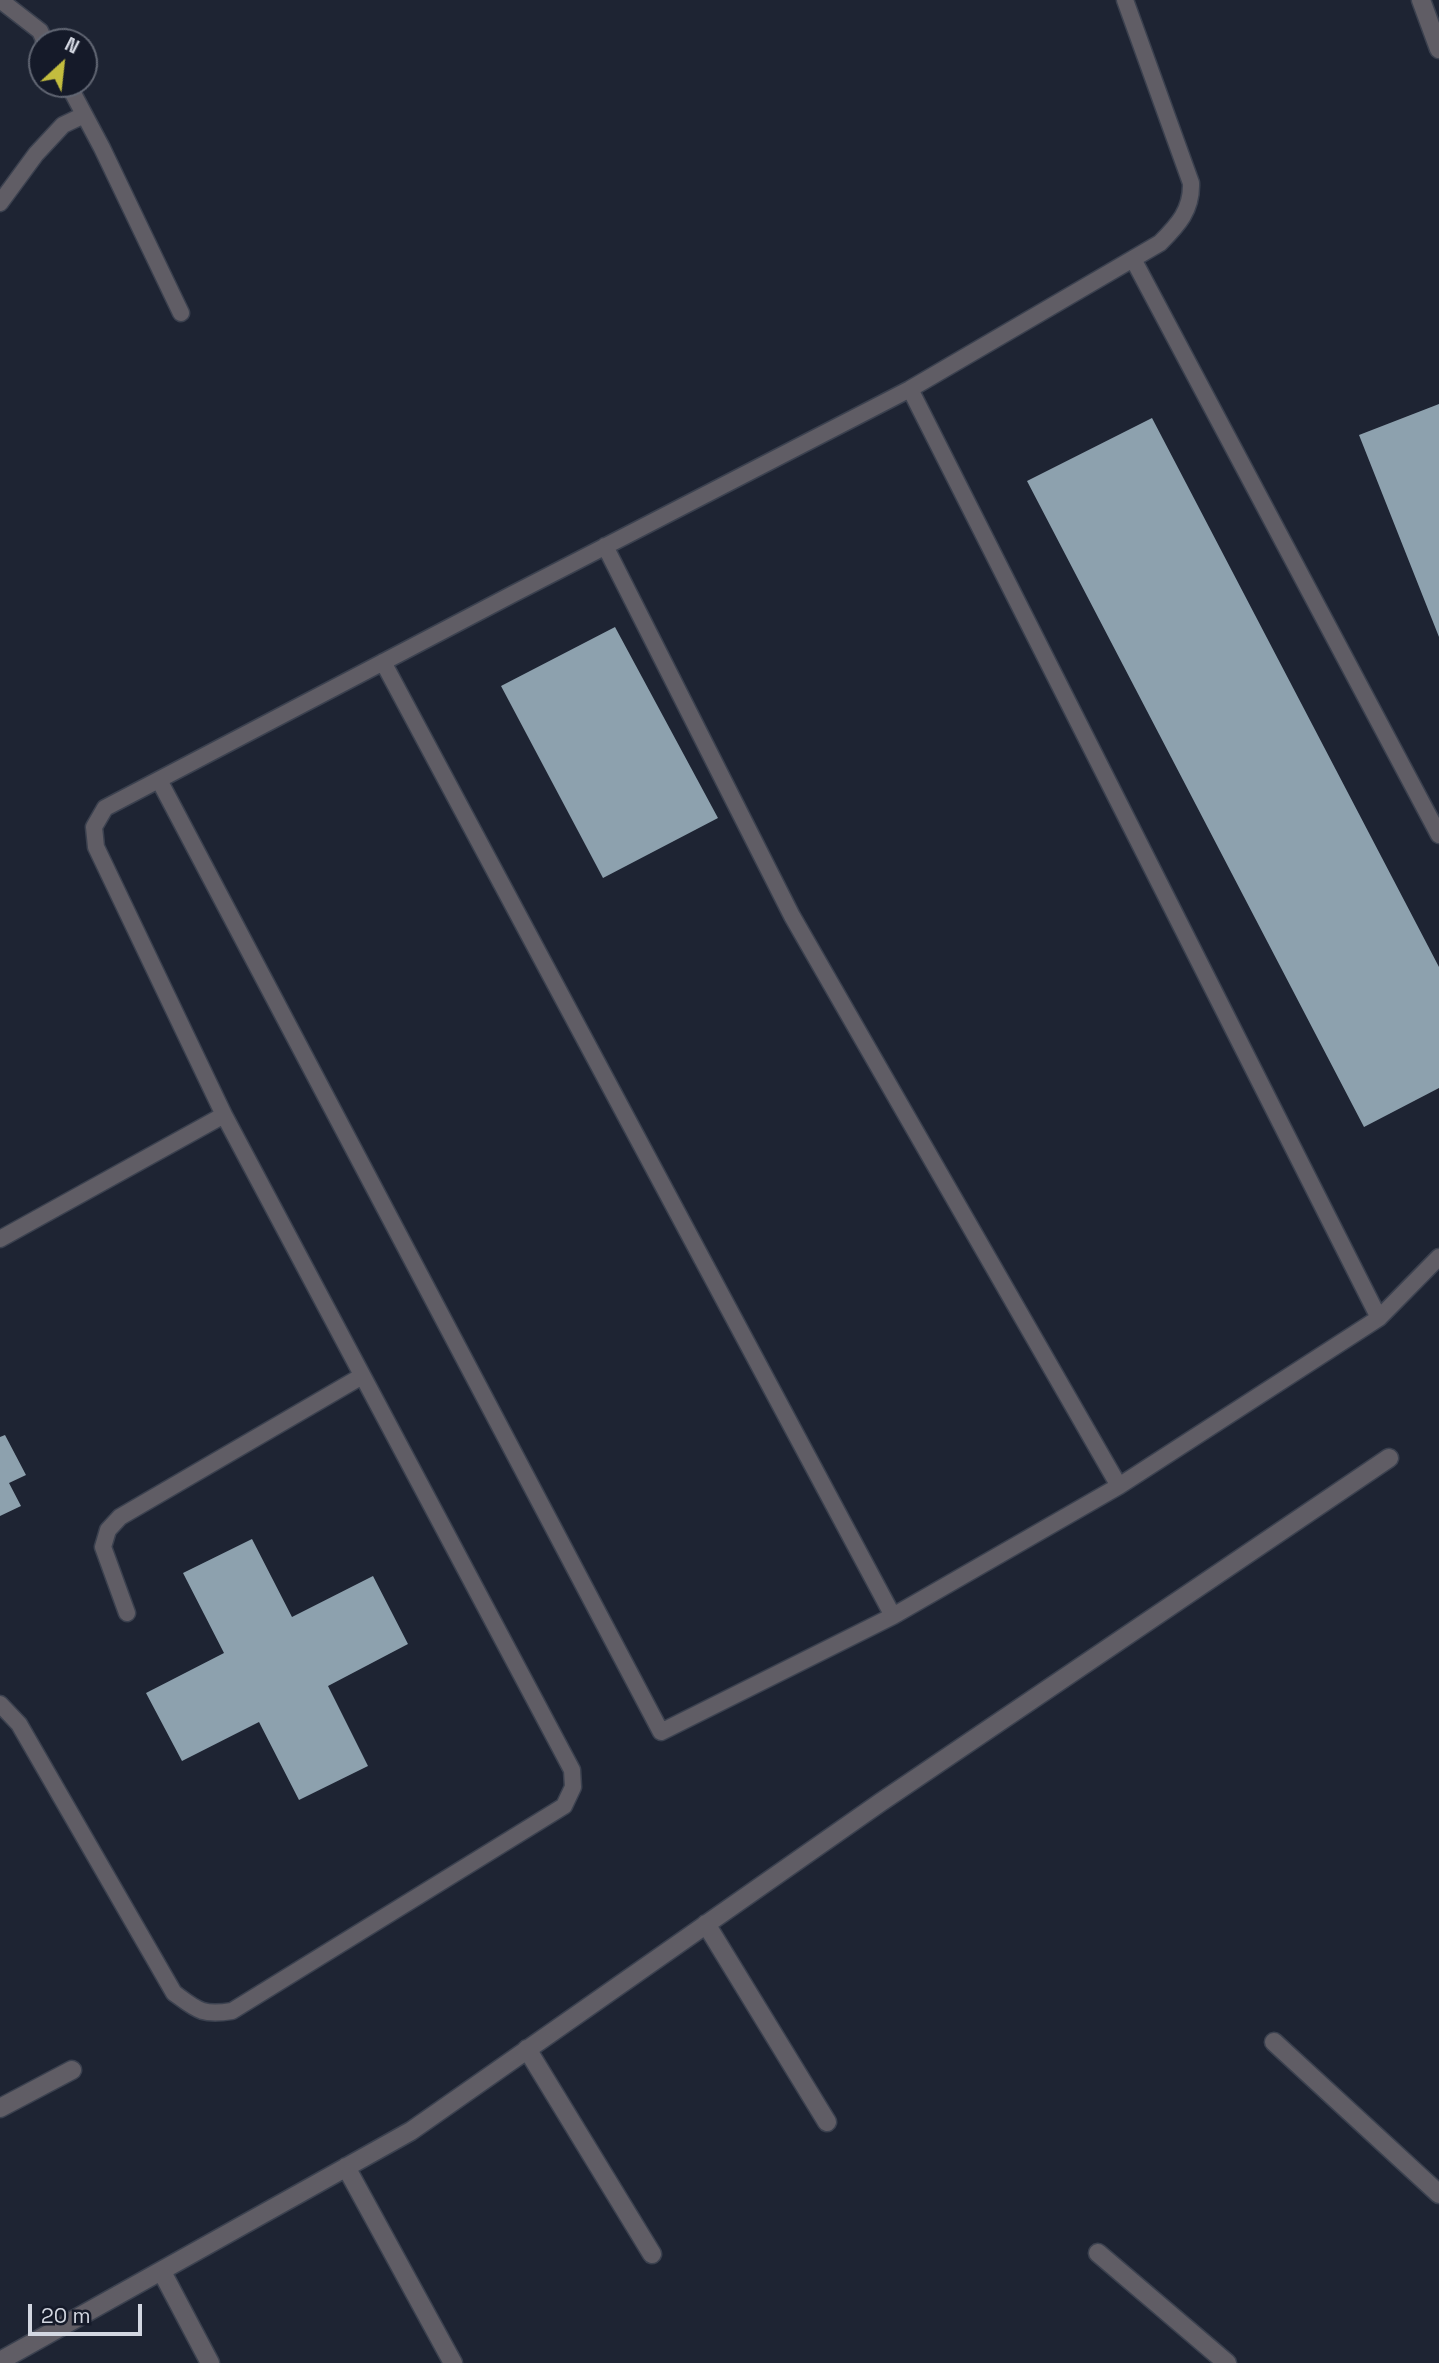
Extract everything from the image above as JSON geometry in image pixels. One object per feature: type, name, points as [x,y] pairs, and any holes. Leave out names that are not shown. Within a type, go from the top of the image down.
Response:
[{"type":"street","points":[[1421,0],[1439,48]]},
{"type":"street","points":[[0,2361],[411,2130],[881,1802],[1389,1458]]},
{"type":"street","points":[[706,1924],[827,2122]]},
{"type":"street","points":[[1274,2042],[1439,2194]]},
{"type":"street","points":[[527,2049],[652,2254]]},
{"type":"street","points":[[0,2108],[72,2070]]},
{"type":"street","points":[[346,2167],[453,2363]]},
{"type":"street","points":[[1098,2253],[1227,2363]]},
{"type":"street","points":[[162,2272],[210,2363]]},
{"type":"lane","points":[[0,0],[36,28]]},
{"type":"lane","points":[[0,1704],[19,1724],[174,1993],[193,2007],[211,2015],[232,2011],[564,1806],[573,1787],[572,1770],[223,1115],[96,847],[94,827],[105,808],[910,389],[1160,243],[1187,211],[1192,196],[1191,183],[1125,0]]},
{"type":"lane","points":[[75,98],[181,313]]},
{"type":"lane","points":[[0,203],[36,154],[63,125],[84,115]]},
{"type":"lane","points":[[1133,259],[1439,835]]},
{"type":"lane","points":[[910,389],[1379,1318]]},
{"type":"lane","points":[[605,546],[792,916],[1119,1486]]},
{"type":"lane","points":[[383,662],[893,1616]]},
{"type":"lane","points":[[159,780],[661,1732],[893,1616],[1119,1486],[1379,1318],[1439,1257]]},
{"type":"lane","points":[[0,1238],[223,1115]]},
{"type":"lane","points":[[127,1613],[103,1548],[108,1530],[120,1517],[362,1376]]},
{"type":"building","points":[[1439,404],[1439,637],[1359,435]]},
{"type":"building","points":[[1152,418],[1439,967],[1439,1088],[1364,1127],[1027,481]]},
{"type":"building","points":[[615,627],[718,818],[603,878],[501,686]]},
{"type":"building","points":[[5,1435],[26,1475],[9,1483],[21,1506],[0,1516],[0,1437]]},
{"type":"building","points":[[252,1539],[292,1617],[373,1576],[408,1644],[328,1686],[368,1766],[299,1800],[259,1722],[182,1761],[146,1693],[224,1653],[183,1573]]}]
